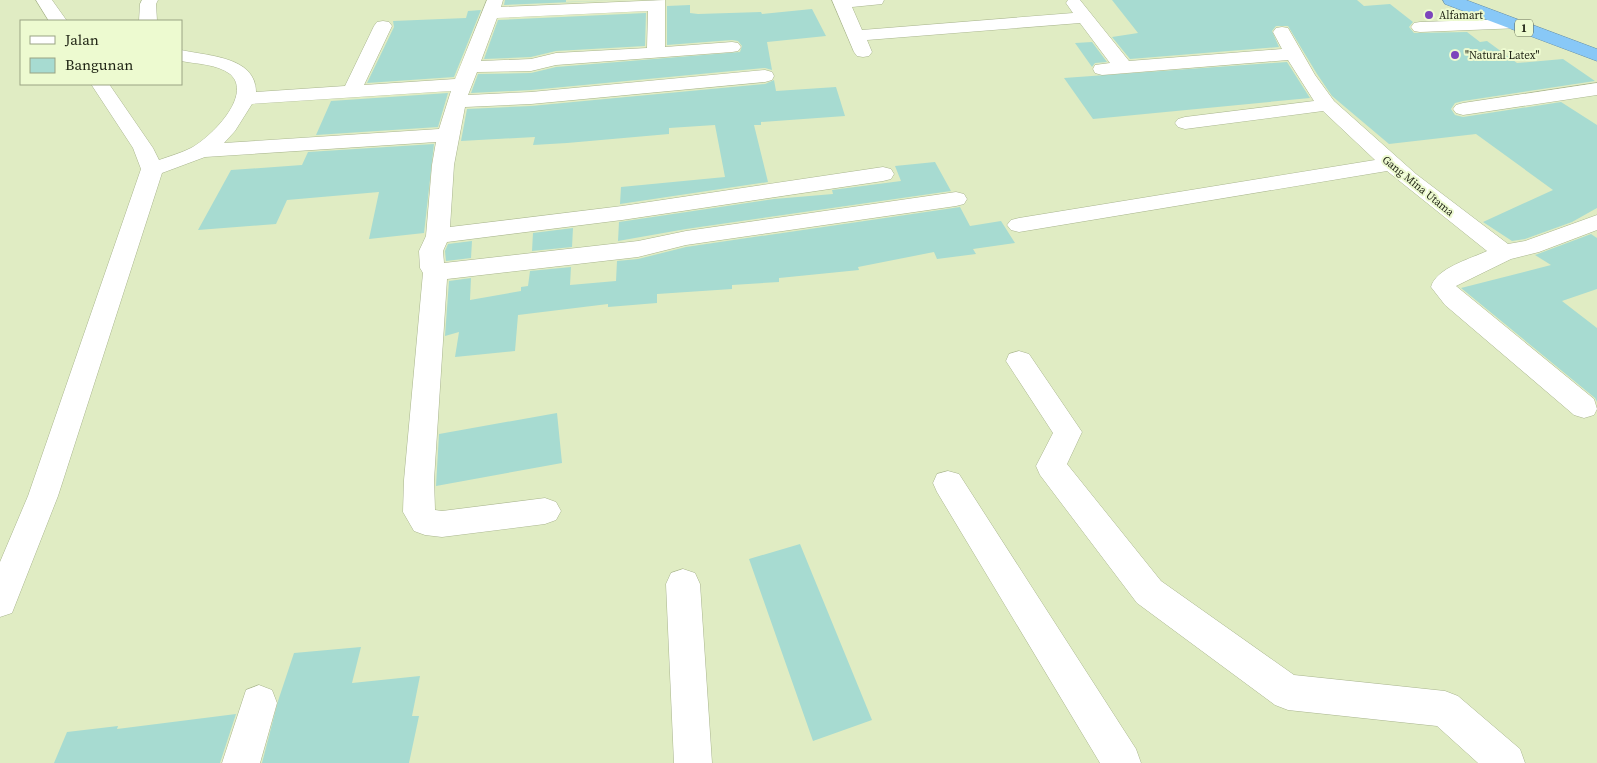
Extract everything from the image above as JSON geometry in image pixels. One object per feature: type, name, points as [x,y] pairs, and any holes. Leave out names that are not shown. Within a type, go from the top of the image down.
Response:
[{"type":"highway","name":"1","points":[[1451,0],[1597,55]]},
{"type":"highway","name":"1","points":[[1482,0],[1597,41]]},
{"type":"street","points":[[44,0],[57,20]]},
{"type":"street","points":[[148,20],[148,4],[150,0]]},
{"type":"street","points":[[876,0],[840,1],[859,44],[1084,17]]},
{"type":"street","points":[[1071,0],[1124,68]]},
{"type":"street","points":[[545,511],[442,524],[425,522],[419,512],[419,480],[435,272],[432,268],[431,251],[438,236],[442,165],[448,135],[463,84],[492,6],[657,3],[656,53]]},
{"type":"street","points":[[1420,27],[1514,24]]},
{"type":"street","points":[[352,91],[383,26]]},
{"type":"street","name":"Gang Mina Utama","points":[[1282,32],[1306,76],[1327,105],[1391,164],[1504,253]]},
{"type":"street","points":[[463,84],[556,59],[732,47]]},
{"type":"street","points":[[1102,69],[1295,54]]},
{"type":"street","points":[[182,55],[227,66],[236,70],[246,82],[245,99],[238,114],[228,128],[201,151]]},
{"type":"street","points":[[245,99],[463,84],[550,96],[765,76]]},
{"type":"street","points":[[0,602],[43,496],[152,169],[143,148],[101,85]]},
{"type":"street","points":[[1463,109],[1597,89]]},
{"type":"street","points":[[1185,124],[1327,105]]},
{"type":"street","points":[[152,169],[201,151],[448,135]]},
{"type":"street","points":[[1019,225],[1391,164]]},
{"type":"street","points":[[438,236],[622,213],[884,174]]},
{"type":"street","points":[[435,272],[638,249],[707,235],[956,198]]},
{"type":"street","points":[[1584,407],[1454,299],[1443,287],[1444,282],[1449,278],[1504,253],[1531,247],[1597,222]]},
{"type":"street","points":[[1019,361],[1068,432],[1051,466],[1149,592],[1288,692],[1445,709],[1506,763]]},
{"type":"street","points":[[948,483],[1122,763]]},
{"type":"street","points":[[683,584],[693,763]]},
{"type":"street","points":[[241,763],[259,703]]},
{"type":"building","points":[[505,0],[566,0],[566,2],[621,0],[504,5]]},
{"type":"building","points":[[1112,0],[1357,0],[1364,6],[1390,4],[1413,22],[1409,27],[1414,33],[1467,32],[1480,42],[1487,41],[1517,63],[1563,59],[1595,81],[1463,101],[1455,103],[1451,109],[1455,115],[1463,117],[1561,102],[1597,125],[1597,208],[1572,222],[1525,239],[1512,241],[1483,222],[1553,190],[1476,134],[1389,144],[1332,96],[1288,26],[1276,26],[1272,31],[1279,47],[1130,59],[1112,37],[1138,33]]},
{"type":"building","points":[[690,5],[690,13],[698,14],[761,12],[762,14],[812,9],[826,36],[767,42],[772,70],[765,68],[531,90],[471,93],[478,74],[531,73],[556,67],[740,52],[742,46],[738,41],[732,40],[667,45],[667,6]]},
{"type":"building","points":[[481,10],[454,77],[367,83],[394,27],[393,21],[466,18],[468,11]]},
{"type":"building","points":[[646,13],[645,46],[556,51],[531,57],[484,59],[498,20]]},
{"type":"building","points":[[1092,42],[1107,62],[1095,63],[1092,67],[1075,43]]},
{"type":"building","points":[[1287,62],[1310,98],[1093,119],[1064,78]]},
{"type":"building","points":[[774,80],[776,91],[836,87],[845,116],[761,122],[761,125],[754,125],[768,182],[620,204],[621,187],[725,177],[715,125],[669,128],[669,134],[567,143],[533,145],[535,137],[461,141],[467,109],[531,106],[765,84]]},
{"type":"building","points":[[448,93],[438,127],[316,135],[331,101]]},
{"type":"building","points":[[434,144],[424,233],[369,239],[379,192],[287,200],[276,224],[198,230],[231,170],[302,165],[308,152]]},
{"type":"building","points":[[935,162],[951,191],[686,229],[618,241],[619,222],[774,199],[833,194],[832,190],[901,181],[895,166]]},
{"type":"building","points":[[960,207],[970,226],[1001,221],[1015,243],[973,249],[976,254],[937,259],[934,252],[858,267],[859,270],[779,278],[779,282],[732,285],[732,289],[657,294],[657,303],[608,307],[608,304],[518,315],[515,351],[455,357],[459,332],[445,336],[449,281],[471,278],[470,300],[521,291],[521,287],[528,286],[530,271],[571,267],[570,285],[616,281],[617,261],[638,259],[686,247]]},
{"type":"building","points":[[573,228],[572,247],[532,251],[533,233]]},
{"type":"building","points":[[1591,234],[1597,238],[1597,289],[1562,301],[1597,328],[1597,402],[1595,398],[1461,288],[1551,265],[1535,255]]},
{"type":"building","points":[[472,241],[471,258],[446,261],[445,251],[448,244]]},
{"type":"building","points":[[557,413],[562,463],[436,486],[439,434]]},
{"type":"building","points":[[800,544],[872,720],[813,741],[749,559]]},
{"type":"building","points":[[361,647],[352,683],[420,676],[412,716],[419,716],[409,763],[262,763],[278,701],[294,653]]},
{"type":"building","points":[[236,714],[220,763],[54,763],[67,732],[118,726],[117,729]]},
{"type":"place","name":"Alfamart","points":[[1429,15]]},
{"type":"place","name":"\"Natural Latex\"","points":[[1455,55]]}]
